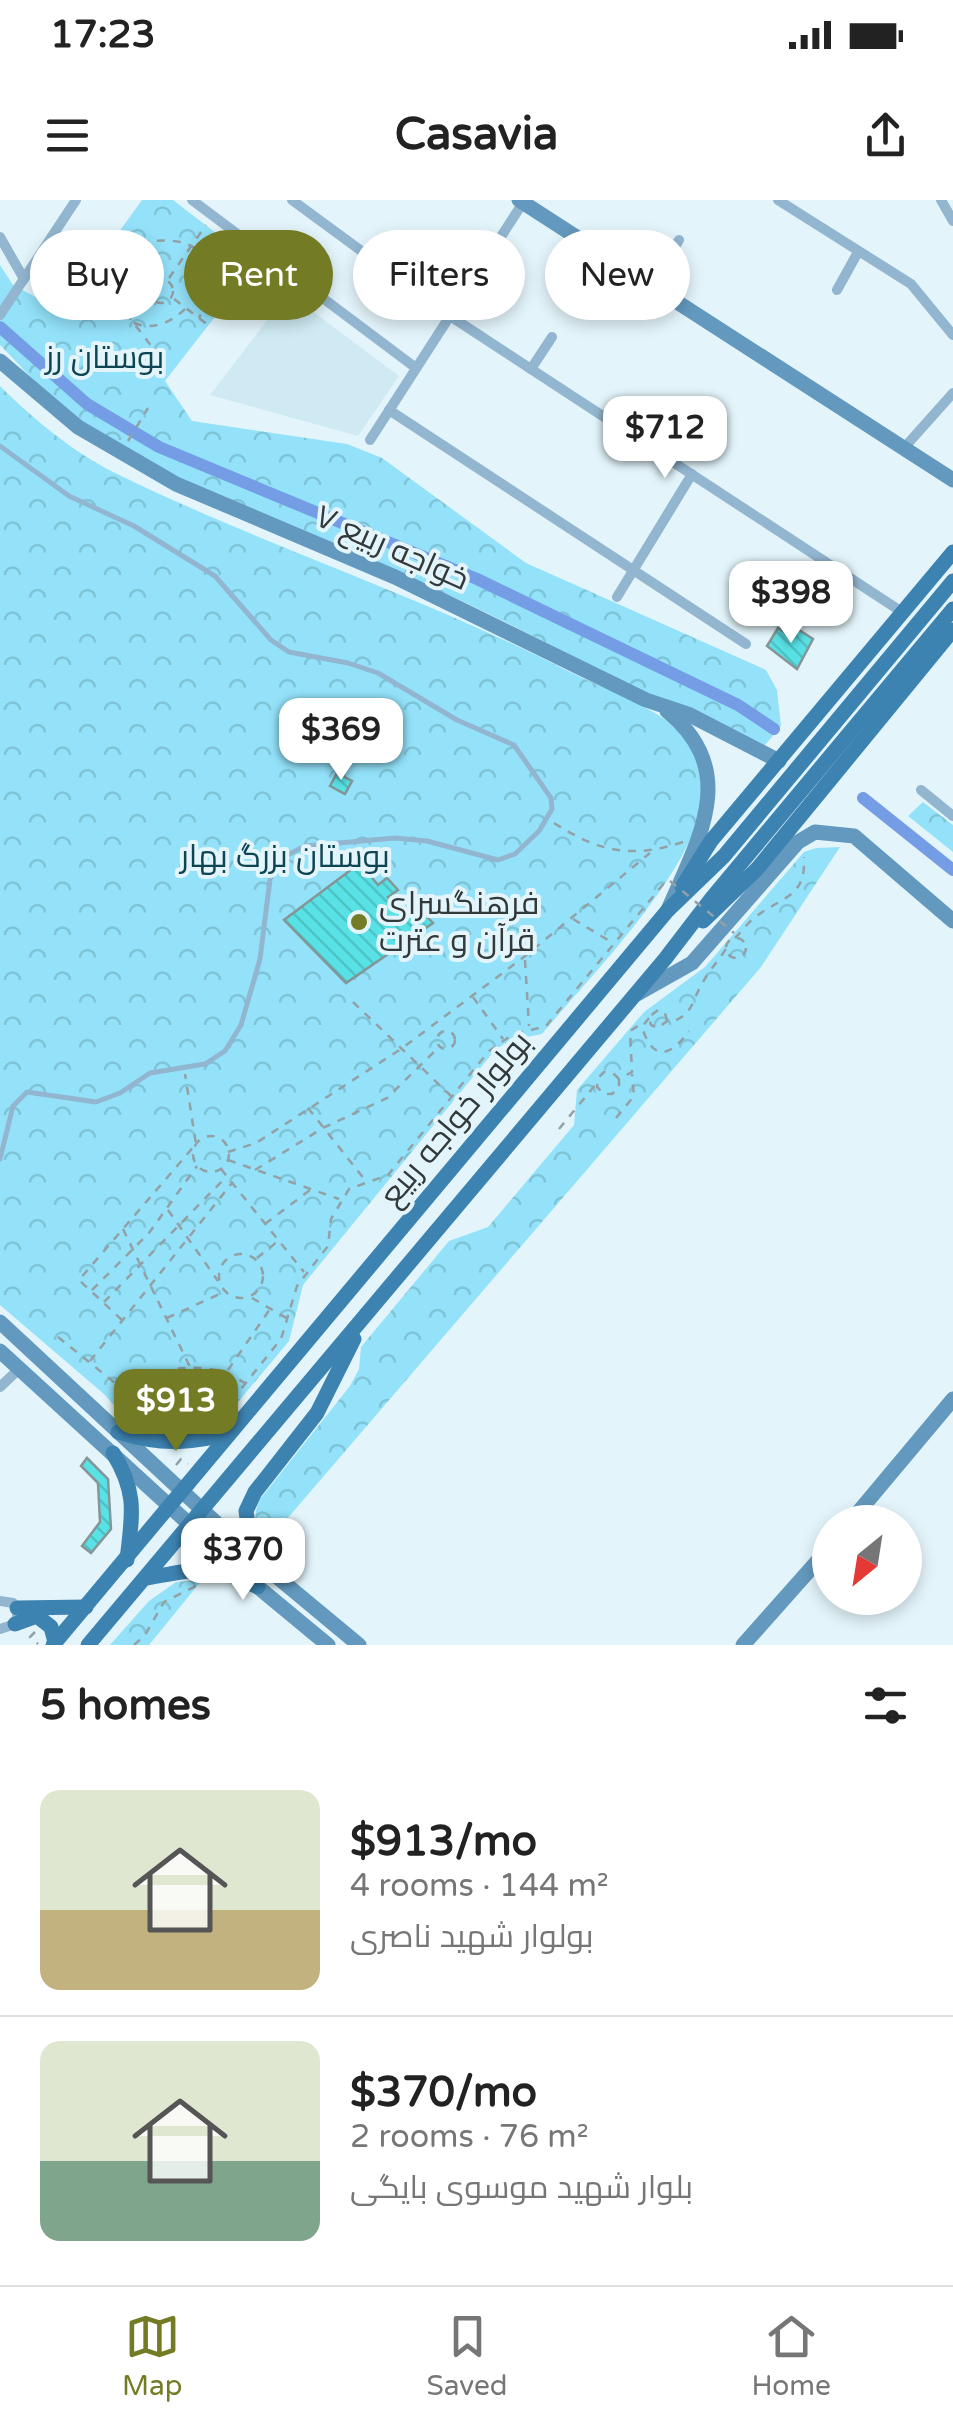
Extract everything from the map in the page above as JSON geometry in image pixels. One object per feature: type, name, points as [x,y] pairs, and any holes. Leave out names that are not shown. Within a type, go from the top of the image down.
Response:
[{"type":"main road","points":[[668,910],[711,841],[953,552]]},
{"type":"main road","name":"بولوار خواجه ربیع","points":[[49,1644],[127,1560],[668,910],[724,856],[953,580]]},
{"type":"main road","name":"بولوار خواجه ربیع","points":[[88,1645],[665,959],[953,609]]},
{"type":"main road","points":[[665,959],[756,868],[950,639]]},
{"type":"main road","points":[[254,1557],[246,1510],[254,1492],[318,1413],[364,1317]]},
{"type":"main road","points":[[118,1432],[179,1444],[228,1434]]},
{"type":"main road","points":[[114,1454],[129,1479],[132,1518],[127,1560]]},
{"type":"main road","points":[[146,1578],[200,1569],[225,1570],[258,1586]]},
{"type":"main road","points":[[6,1610],[86,1606]]},
{"type":"main road","points":[[6,1610],[37,1616],[51,1628],[49,1644]]},
{"type":"street","points":[[2,312],[76,200]]},
{"type":"street","points":[[192,200],[416,368]]},
{"type":"street","points":[[292,200],[353,245]]},
{"type":"street","points":[[778,200],[912,284],[953,335]]},
{"type":"street","points":[[504,230],[522,201],[566,230]]},
{"type":"street","points":[[944,202],[953,222]]},
{"type":"street","points":[[0,237],[24,278]]},
{"type":"street","points":[[837,290],[858,252]]},
{"type":"street","points":[[690,311],[953,480]]},
{"type":"street","points":[[370,440],[447,320]]},
{"type":"street","points":[[456,320],[902,612]]},
{"type":"street","points":[[531,369],[552,336]]},
{"type":"street","name":"خواجه ربیع ۷","points":[[0,360],[78,427],[176,484],[411,585],[646,700],[688,714],[779,762]]},
{"type":"street","points":[[904,449],[953,393]]},
{"type":"street","points":[[621,428],[636,404]]},
{"type":"street","points":[[389,410],[746,644]]},
{"type":"street","points":[[617,596],[692,474]]},
{"type":"street","points":[[646,700],[668,712],[687,730],[700,752],[709,788],[704,826],[668,910]]},
{"type":"street","points":[[921,790],[953,816]]},
{"type":"street","points":[[634,996],[692,963],[798,842],[814,832],[854,836],[953,921]]},
{"type":"street","points":[[0,1322],[254,1557],[359,1645]]},
{"type":"street","points":[[0,1352],[328,1645]]},
{"type":"street","points":[[0,1387],[19,1369]]},
{"type":"street","points":[[864,1505],[953,1399]]},
{"type":"street","points":[[743,1645],[812,1567]]},
{"type":"street","points":[[0,1642],[6,1610]]},
{"type":"lane","points":[[0,446],[69,496],[134,526],[215,576],[271,640],[289,652],[378,673],[457,720],[514,746],[551,798],[552,809],[548,819],[515,854],[498,860],[427,841],[395,838],[305,846],[284,856],[270,879],[260,959],[242,1025],[225,1051],[205,1064],[150,1074],[120,1093],[96,1102],[27,1092],[13,1106],[0,1159]]},
{"type":"path","points":[[202,230],[206,225]]},
{"type":"path","points":[[168,280],[184,257]]},
{"type":"path","points":[[164,279],[174,288],[172,298],[164,304]]},
{"type":"path","points":[[172,298],[184,307]]},
{"type":"path","points":[[130,320],[142,327],[156,326],[184,310]]},
{"type":"path","points":[[202,320],[208,325]]},
{"type":"path","points":[[134,323],[156,354],[166,380]]},
{"type":"path","points":[[129,439],[148,408]]},
{"type":"path","points":[[548,819],[598,846],[650,853]]},
{"type":"path","points":[[228,1152],[256,1143],[401,1049],[524,957],[650,853],[687,841],[681,856]]},
{"type":"path","points":[[649,1018],[651,1025],[658,1028],[695,1006],[699,988],[728,942],[754,917],[786,899],[799,885],[804,862],[798,842]]},
{"type":"path","points":[[206,1426],[282,1339],[297,1286],[328,1246],[330,1219],[340,1200],[366,1181],[388,1176],[490,1051],[530,1028],[546,1026],[669,880],[745,944],[744,955],[733,958],[726,949]]},
{"type":"path","points":[[572,918],[614,943]]},
{"type":"path","points":[[524,957],[530,1028]]},
{"type":"path","points":[[472,996],[504,1040]]},
{"type":"path","points":[[353,1002],[452,1096]]},
{"type":"path","points":[[616,1118],[634,1096],[630,1031],[658,1010],[665,1013],[667,1021]]},
{"type":"path","points":[[644,1022],[646,1041],[658,1052],[666,1053],[678,1046],[690,1031]]},
{"type":"path","points":[[254,1170],[323,1128],[387,1098],[439,1047]]},
{"type":"path","points":[[122,1320],[78,1280],[196,1144],[212,1136],[223,1142],[228,1160],[221,1169],[206,1172],[197,1166],[193,1155],[196,1144],[184,1067]]},
{"type":"path","points":[[559,1129],[600,1075],[609,1072],[619,1079]]},
{"type":"path","points":[[619,1079],[632,1072]]},
{"type":"path","points":[[597,1083],[600,1091],[608,1095],[619,1088],[619,1079]]},
{"type":"path","points":[[308,1108],[366,1181]]},
{"type":"path","points":[[228,1160],[340,1200]]},
{"type":"path","points":[[90,1291],[133,1251],[197,1166]]},
{"type":"path","points":[[221,1169],[304,1273]]},
{"type":"path","points":[[103,1302],[227,1176]]},
{"type":"path","points":[[88,1363],[232,1183]]},
{"type":"path","points":[[265,1224],[311,1190]]},
{"type":"path","points":[[167,1208],[221,1287],[236,1298],[249,1296],[262,1283],[262,1270],[256,1259],[244,1254],[226,1258],[219,1268],[221,1287]]},
{"type":"path","points":[[122,1229],[190,1367]]},
{"type":"path","points":[[256,1259],[278,1240]]},
{"type":"path","points":[[166,1318],[226,1292]]},
{"type":"path","points":[[249,1296],[289,1320]]},
{"type":"path","points":[[228,1371],[270,1309]]},
{"type":"path","points":[[58,1338],[113,1382],[152,1429]]},
{"type":"path","points":[[113,1382],[190,1367],[228,1371],[246,1384]]},
{"type":"path","points":[[134,1645],[157,1618],[164,1602],[201,1584],[200,1569]]},
{"type":"path","points":[[30,1637],[49,1644]]},
{"type":"shaded area","points":[[267,320],[324,320],[399,376],[358,436],[210,395]]},
{"type":"green space","name":"بوستان رز","points":[[142,200],[173,200],[212,230],[184,230],[184,320],[212,320],[165,381],[192,421],[347,444],[382,458],[526,563],[766,670],[777,690],[781,726],[765,745],[753,750],[444,593],[147,462],[71,414],[0,345],[0,265],[13,285],[30,294],[30,320],[164,320],[164,230],[120,230]]},
{"type":"green space","name":"بوستان بزرگ بهار","points":[[0,386],[54,434],[115,473],[454,618],[644,707],[685,738],[704,777],[702,808],[689,841],[644,913],[542,1034],[511,1040],[495,1050],[303,1285],[289,1341],[218,1426],[202,1436],[153,1437],[135,1430],[105,1395],[0,1305]]},
{"type":"green space","points":[[923,802],[953,825],[953,852],[908,816]]},
{"type":"green space","points":[[840,847],[761,967],[262,1548],[256,1529],[258,1504],[350,1386],[359,1369],[361,1347],[449,1241],[488,1227],[574,1125],[577,1090],[644,1012],[705,967],[804,852]]},
{"type":"green space","points":[[202,1580],[149,1645],[110,1645],[149,1601],[176,1582]]},
{"type":"building","points":[[778,628],[791,636],[796,628],[813,639],[797,669],[767,646]]},
{"type":"building","points":[[337,773],[352,781],[345,794],[330,786]]},
{"type":"building","name":"فرهنگسرای قرآن و عترت","points":[[360,863],[378,885],[387,878],[398,890],[388,897],[400,912],[414,903],[433,923],[346,983],[284,920]]},
{"type":"building","points":[[87,1458],[108,1479],[111,1529],[91,1553],[82,1546],[100,1522],[98,1483],[81,1466]]},
{"type":"waterway","points":[[0,327],[87,404],[159,447],[477,579],[738,705],[774,729]]},
{"type":"waterway","points":[[863,798],[953,870]]},
{"type":"place","name":"فرهنگسرای قرآن و عترت","points":[[359,922]]}]
